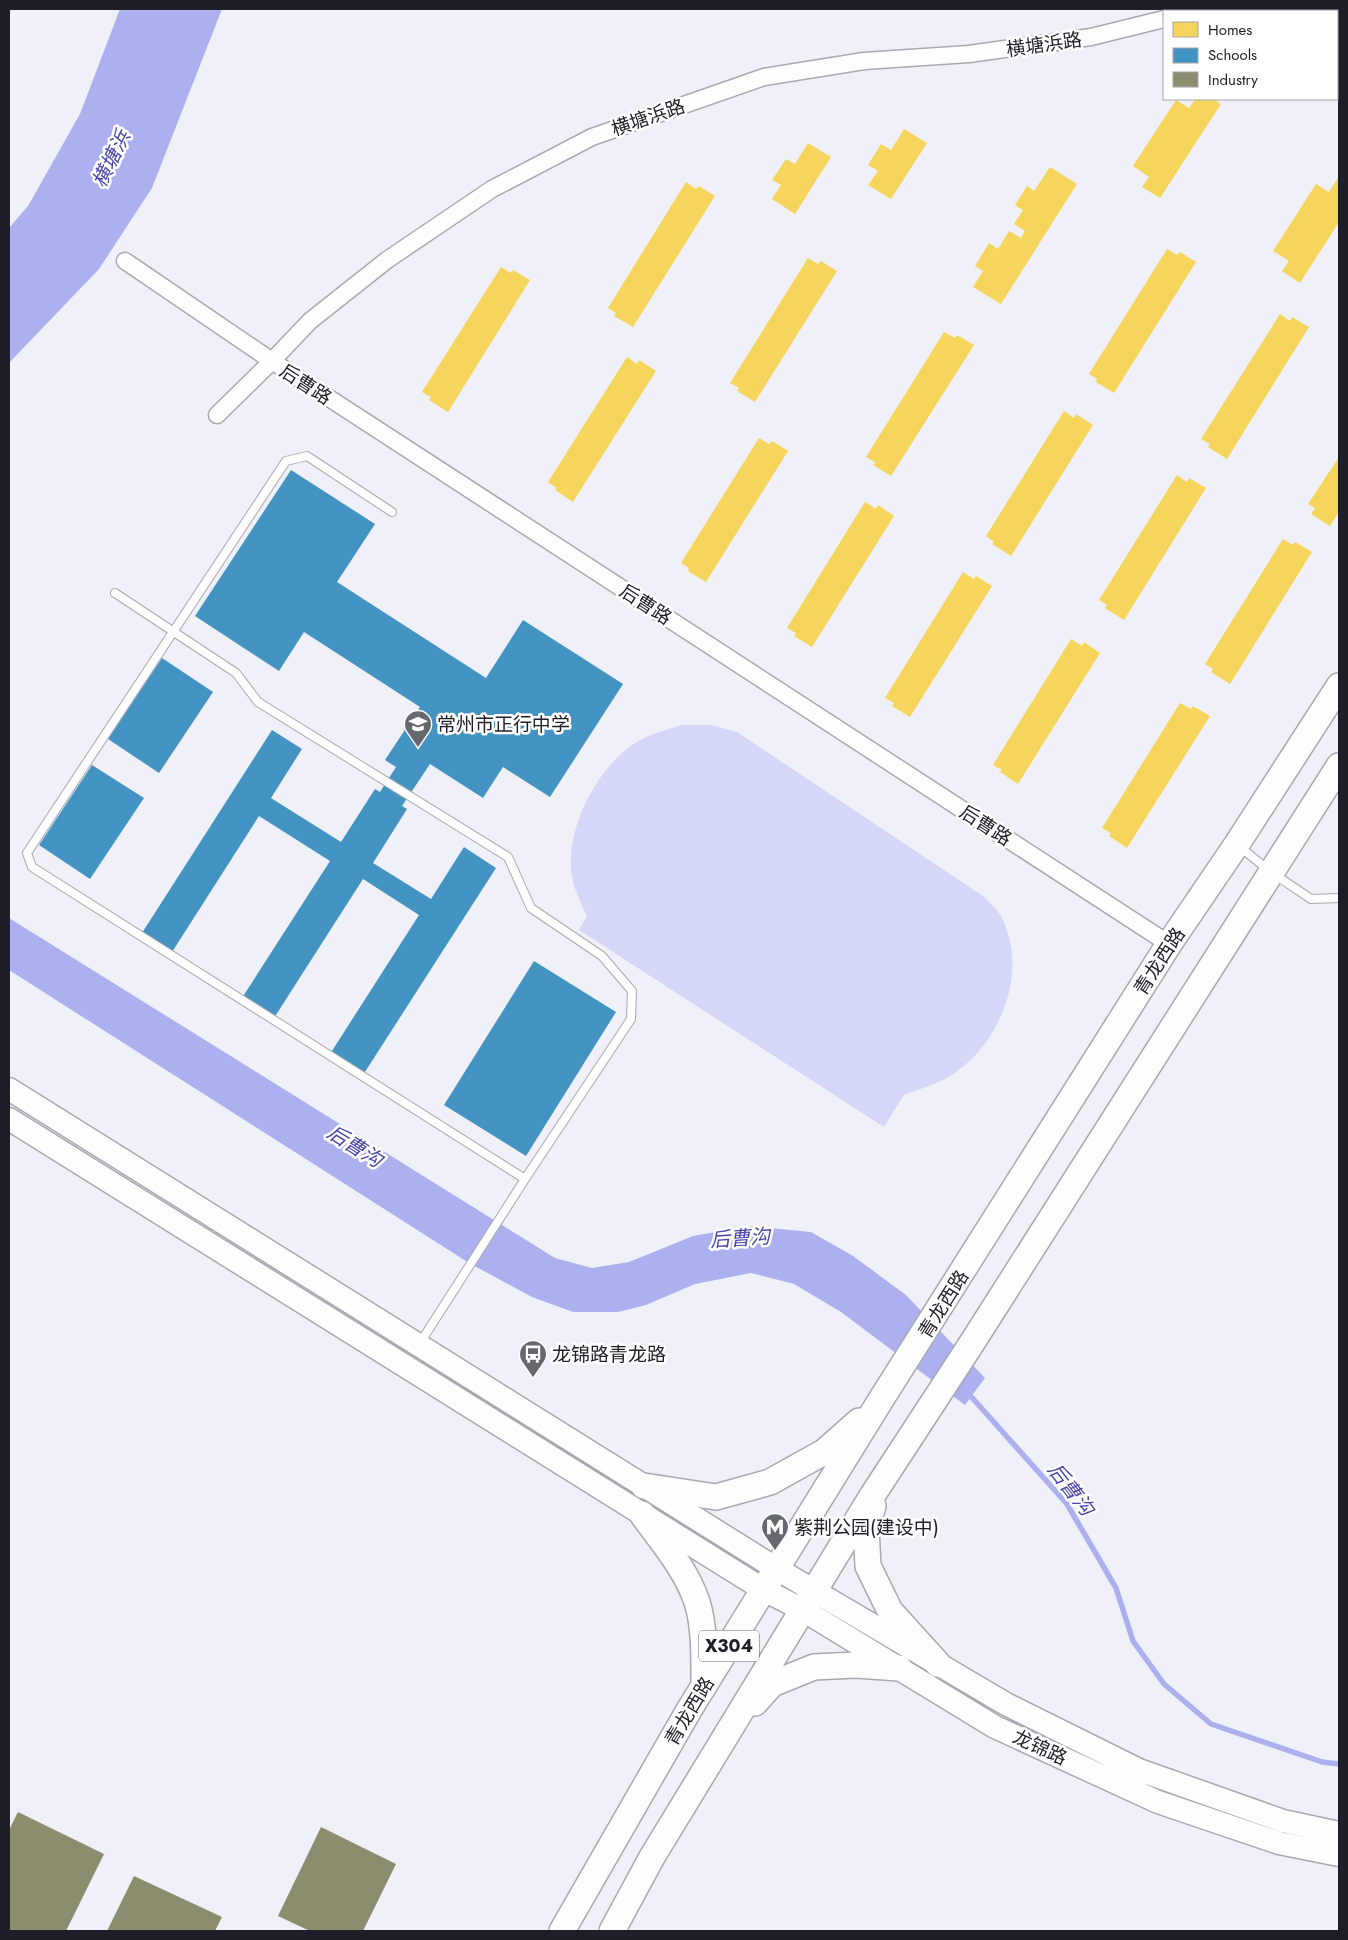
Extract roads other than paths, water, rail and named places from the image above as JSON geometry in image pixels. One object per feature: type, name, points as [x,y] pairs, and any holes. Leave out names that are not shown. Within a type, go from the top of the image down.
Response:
[{"type":"main road","name":"青龙西路","points":[[562,1931],[704,1686],[882,1398],[938,1313],[1169,944],[1339,686]]},
{"type":"main road","points":[[612,1931],[652,1857],[880,1483],[970,1346],[1339,766]]},
{"type":"main road","name":"龙锦路","points":[[9,1089],[777,1569],[808,1600],[899,1668],[996,1726],[1158,1802],[1279,1842],[1339,1855]]},
{"type":"main road","name":"龙锦路","points":[[9,1119],[764,1590],[808,1600],[938,1664],[1006,1704],[1139,1770],[1283,1821],[1339,1833]]},
{"type":"main road","points":[[644,1486],[716,1497],[770,1482],[824,1452],[882,1398]]},
{"type":"main road","points":[[880,1483],[866,1529],[868,1566],[890,1611],[938,1664]]},
{"type":"main road","points":[[642,1514],[678,1563],[697,1602],[703,1644],[704,1686]]},
{"type":"main road","points":[[729,1730],[772,1684],[814,1667],[856,1665],[899,1668]]},
{"type":"street","name":"横塘浜路","points":[[217,415],[272,362],[310,321],[387,260],[492,189],[592,137],[764,77],[864,61],[969,54],[1082,38],[1163,19]]},
{"type":"street","name":"后曹路","points":[[125,261],[272,362],[1169,944]]},
{"type":"lane","points":[[392,512],[307,456],[286,461],[28,853],[32,866],[525,1179]]},
{"type":"lane","points":[[115,593],[236,673],[258,702],[508,857],[531,908],[602,956],[632,991],[631,1019],[519,1188],[419,1345]]},
{"type":"lane","points":[[1236,844],[1271,872],[1311,899],[1339,898]]},
{"type":"water","name":"横塘浜","points":[[120,9],[222,9],[152,188],[99,269],[9,363],[9,228],[28,206],[80,114]]},
{"type":"water","points":[[9,918],[555,1258],[592,1268],[629,1262],[693,1236],[750,1226],[811,1232],[853,1256],[906,1295],[985,1378],[965,1405],[841,1312],[794,1284],[751,1273],[695,1284],[646,1305],[618,1312],[573,1312],[532,1297],[469,1263],[9,970]]},
{"type":"waterway","name":"后曹沟","points":[[967,1392],[1067,1504],[1116,1588],[1133,1641],[1164,1684],[1211,1724],[1322,1762],[1339,1764]]},
{"type":"place","name":"常州市正行中学","points":[[418,748]]},
{"type":"place","name":"龙锦路青龙路","points":[[533,1378]]},
{"type":"place","name":"紫荆公园(建设中)","points":[[775,1551]]}]
